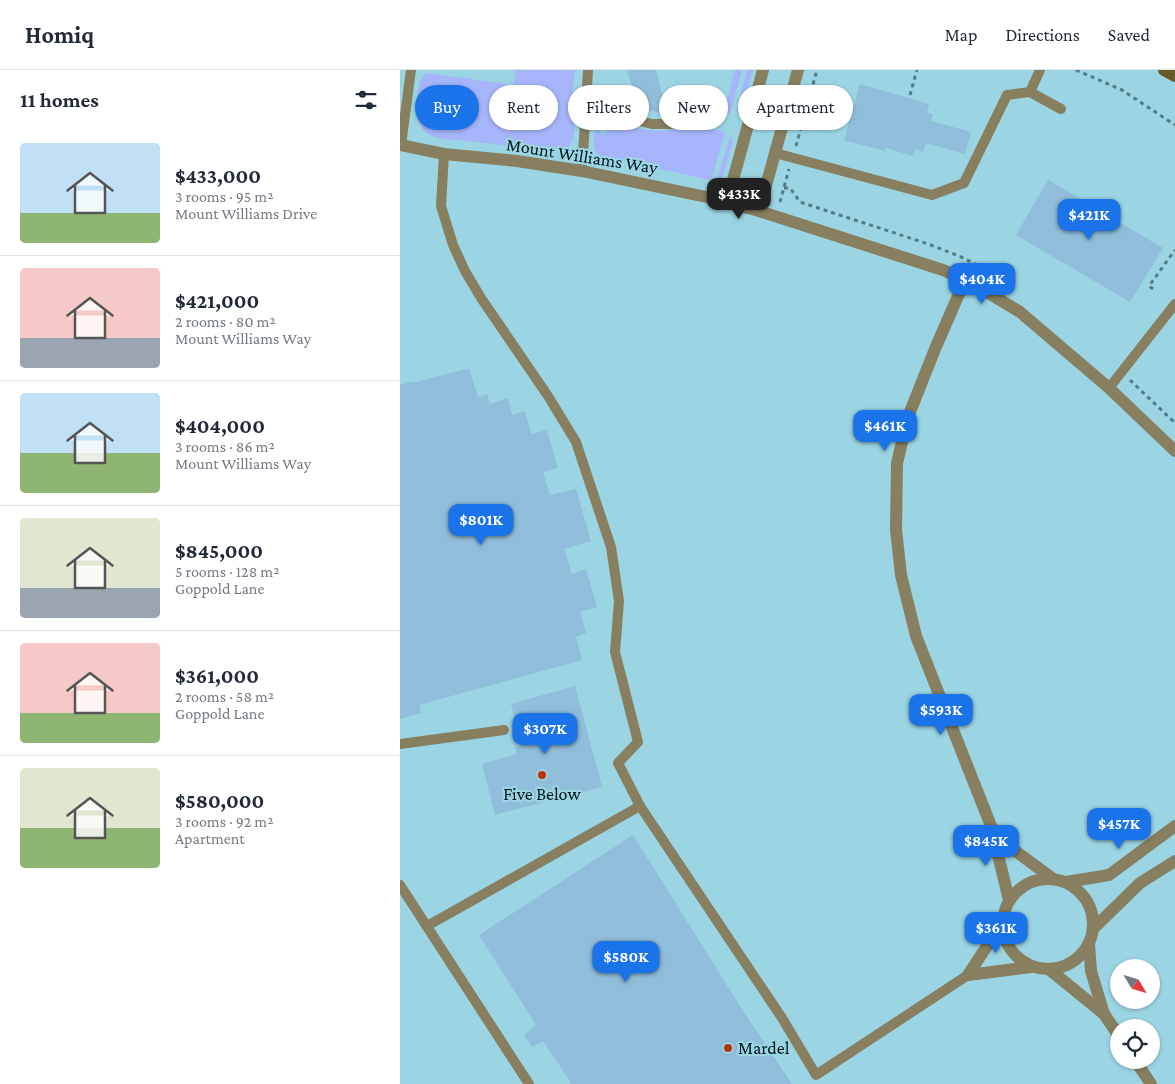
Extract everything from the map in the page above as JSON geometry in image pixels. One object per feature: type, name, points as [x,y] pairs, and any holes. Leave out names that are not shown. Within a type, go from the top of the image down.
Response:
[{"type":"main road","points":[[1164,70],[1175,76]]},
{"type":"street","points":[[727,202],[764,70]]},
{"type":"street","points":[[798,70],[759,211],[943,270],[965,280],[1020,312],[1109,388],[1175,451]]},
{"type":"street","name":"Mount Williams Way","points":[[401,145],[444,154],[582,170],[727,202],[759,211]]},
{"type":"street","points":[[965,280],[908,417],[897,463],[896,530],[900,575],[916,636],[991,826],[1009,900]]},
{"type":"street","points":[[991,826],[1010,847],[1052,878]]},
{"type":"street","points":[[1066,882],[1109,875],[1175,826]]},
{"type":"street","points":[[1093,928],[1140,882],[1175,861]]},
{"type":"street","points":[[1031,967],[1019,960],[1010,949],[1004,937],[1002,923],[1005,908],[1009,900],[1023,885],[1037,879],[1052,878],[1066,882],[1078,890],[1087,901],[1092,914],[1093,928],[1089,944],[1091,971],[1104,1014]]},
{"type":"street","points":[[968,975],[1002,923]]},
{"type":"street","points":[[968,975],[1031,967],[1050,970],[1062,967],[1073,962],[1089,944]]},
{"type":"street","points":[[1050,970],[1104,1014],[1110,1023]]},
{"type":"street","points":[[1141,1069],[1151,1084]]},
{"type":"lane","points":[[401,145],[411,70]]},
{"type":"lane","points":[[587,85],[588,70]]},
{"type":"lane","points":[[1030,92],[1040,70]]},
{"type":"lane","points":[[775,153],[932,195],[964,182],[1007,95],[1030,92],[1061,110]]},
{"type":"lane","points":[[582,170],[585,130]]},
{"type":"lane","points":[[444,154],[441,206],[453,246],[481,298],[548,396],[576,442],[611,547],[619,601],[615,652],[638,742],[618,762],[640,806],[782,1018],[816,1076],[968,975]]},
{"type":"lane","points":[[1109,388],[1175,304]]},
{"type":"lane","points":[[400,744],[504,730]]},
{"type":"lane","points":[[427,926],[640,806]]},
{"type":"lane","points":[[400,885],[529,1084]]},
{"type":"path","points":[[780,202],[817,70]]},
{"type":"path","points":[[910,95],[917,70]]},
{"type":"path","points":[[1076,70],[1122,90],[1175,125]]},
{"type":"path","points":[[784,188],[790,188],[800,202],[959,256],[1000,276],[998,281]]},
{"type":"path","points":[[1153,289],[1149,286],[1175,250]]},
{"type":"path","points":[[1122,372],[1175,423]]},
{"type":"shaded area","points":[[510,70],[575,70],[573,85],[568,85],[568,130],[575,130],[569,147],[558,151],[438,138],[424,130],[479,130],[479,85],[420,85],[426,73],[513,85],[516,71]]},
{"type":"shaded area","points":[[735,70],[742,70],[730,114],[728,113],[728,96]]},
{"type":"shaded area","points":[[747,70],[753,70],[748,85],[743,85]]},
{"type":"shaded area","points":[[595,130],[599,130],[602,135],[610,130],[717,130],[725,132],[711,180],[600,156],[593,142]]},
{"type":"shaded area","points":[[730,137],[733,141],[723,176],[717,180]]},
{"type":"building","points":[[627,70],[656,70],[660,85],[659,113],[649,110],[649,85],[631,85]]},
{"type":"building","points":[[860,84],[929,104],[927,112],[933,114],[931,121],[971,132],[965,154],[926,143],[923,152],[915,149],[913,156],[886,148],[885,151],[844,140],[847,130],[853,130],[853,108]]},
{"type":"building","points":[[1048,180],[1163,248],[1130,302],[1016,235]]},
{"type":"building","points":[[469,368],[478,397],[487,394],[490,404],[508,398],[512,415],[525,411],[531,434],[547,430],[558,468],[543,472],[550,495],[576,489],[591,541],[564,549],[572,574],[586,569],[597,607],[580,612],[586,633],[576,637],[582,660],[419,705],[421,713],[400,719],[400,385]]},
{"type":"building","name":"Five Below","points":[[575,686],[602,787],[495,815],[482,764],[517,754],[515,747],[522,745],[511,704]]},
{"type":"building","points":[[633,835],[743,1011],[792,1084],[572,1084],[543,1041],[532,1047],[524,1035],[536,1025],[479,935]]},
{"type":"place","name":"Five Below","points":[[542,775]]},
{"type":"place","name":"Mardel","points":[[728,1048]]}]
